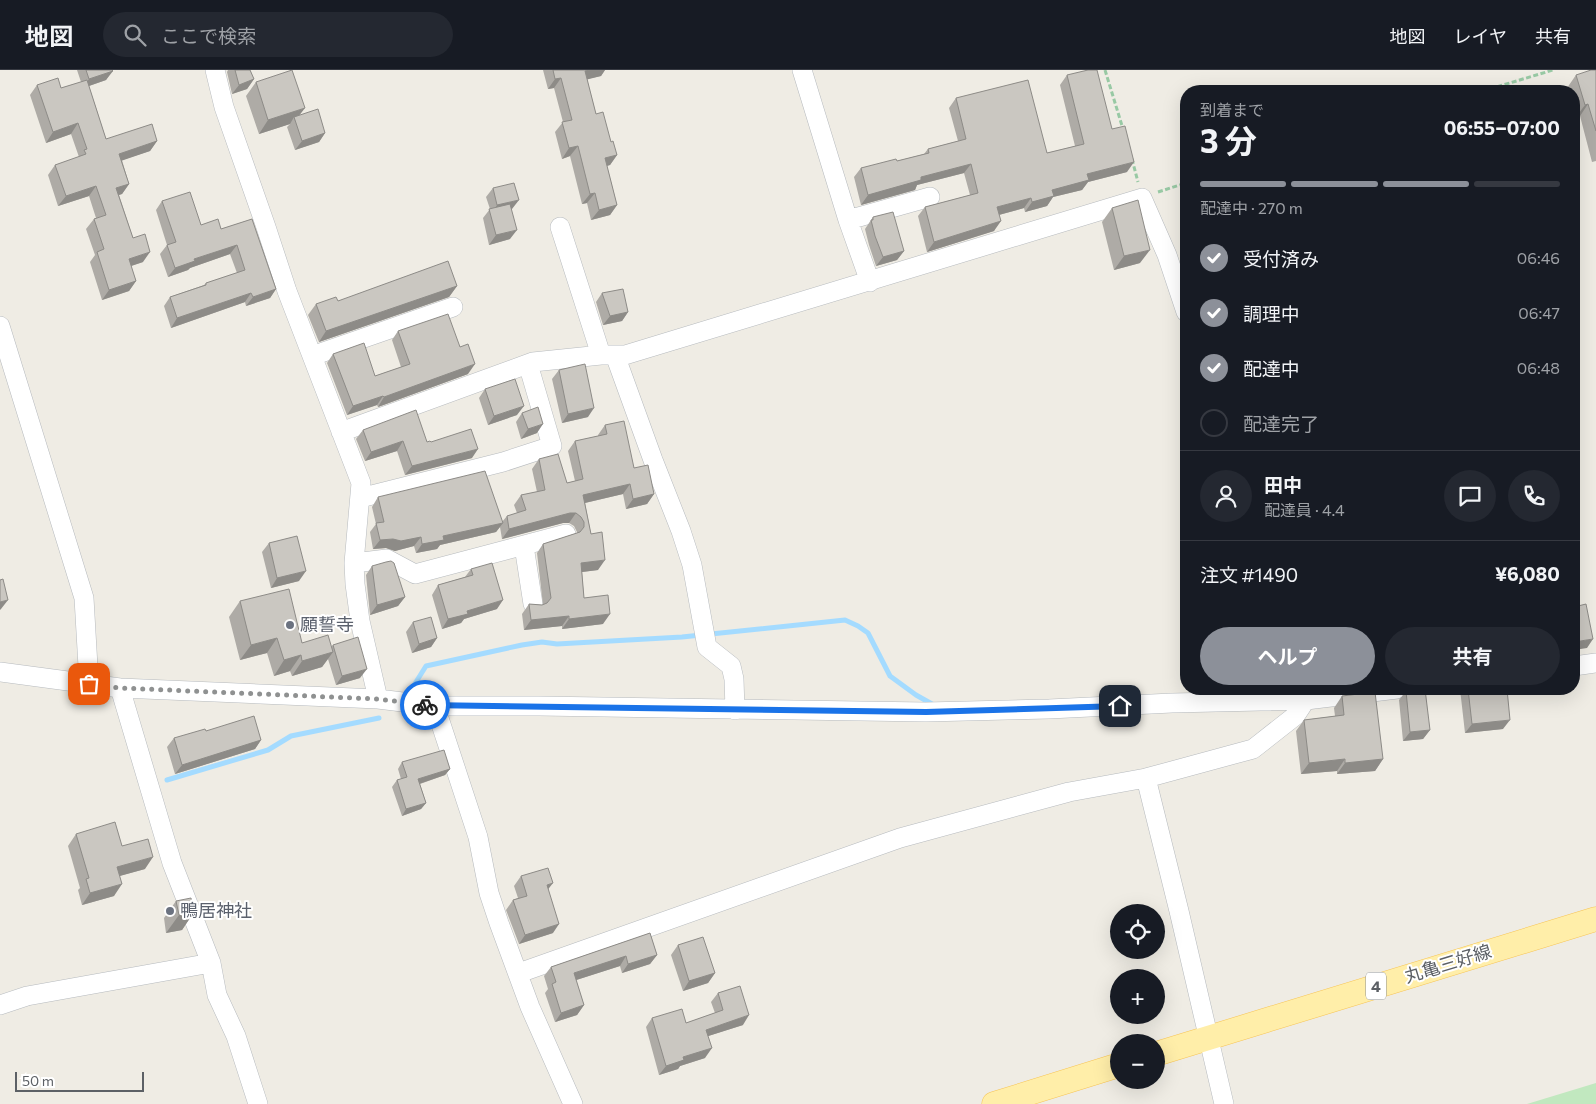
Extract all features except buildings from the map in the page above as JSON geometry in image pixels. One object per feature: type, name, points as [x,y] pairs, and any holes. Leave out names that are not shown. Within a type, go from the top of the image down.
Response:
[{"type":"main road","name":"丸亀三好線","points":[[1165,1051],[1596,919]]},
{"type":"main road","points":[[994,1104],[1110,1068]]},
{"type":"street","points":[[215,70],[224,107],[286,291],[361,483],[354,584],[360,622],[378,699]]},
{"type":"street","points":[[802,70],[848,220],[870,282]]},
{"type":"street","points":[[848,220],[930,198]]},
{"type":"street","points":[[341,432],[528,364],[624,355],[1142,198],[1166,255],[1180,295]]},
{"type":"street","points":[[560,228],[608,355],[681,531],[692,565],[707,647],[731,666],[734,679],[735,710]]},
{"type":"street","points":[[312,356],[454,307]]},
{"type":"street","points":[[0,326],[84,598],[89,684]]},
{"type":"street","points":[[360,498],[503,462],[552,446],[528,364]]},
{"type":"street","points":[[354,563],[387,559],[415,574],[566,534]]},
{"type":"street","points":[[524,546],[534,604]]},
{"type":"street","points":[[1580,665],[1596,663]]},
{"type":"street","points":[[0,672],[120,688],[378,699],[435,706],[926,712],[1049,709],[1282,695]]},
{"type":"street","points":[[120,688],[172,863],[211,963],[217,995],[236,1036],[258,1104]]},
{"type":"street","points":[[518,973],[900,838],[1069,792],[1146,778],[1253,749],[1295,716],[1309,695]]},
{"type":"street","points":[[435,706],[478,837],[489,893],[530,1007],[573,1104]]},
{"type":"street","points":[[1146,778],[1180,911],[1224,1104]]},
{"type":"street","points":[[0,1005],[28,996],[211,963]]},
{"type":"path","points":[[1105,70],[1125,137]]},
{"type":"path","points":[[1504,85],[1553,70]]},
{"type":"path","points":[[1130,155],[1142,198],[1180,185]]},
{"type":"green space","points":[[1596,1083],[1596,1104],[1527,1104]]},
{"type":"waterway","points":[[406,698],[426,666],[522,645],[542,642],[557,644],[682,637],[845,620],[868,633],[890,676],[932,704]]},
{"type":"waterway","points":[[167,780],[268,750],[291,736],[379,718]]},
{"type":"way so far","points":[[89,684],[120,688],[378,699],[425,705]]},
{"type":"place","name":"願誓寺","points":[[290,625]]},
{"type":"place","name":"鴨居神社","points":[[170,911]]},
{"type":"route","points":[[425,705],[926,712],[1120,706]]}]
